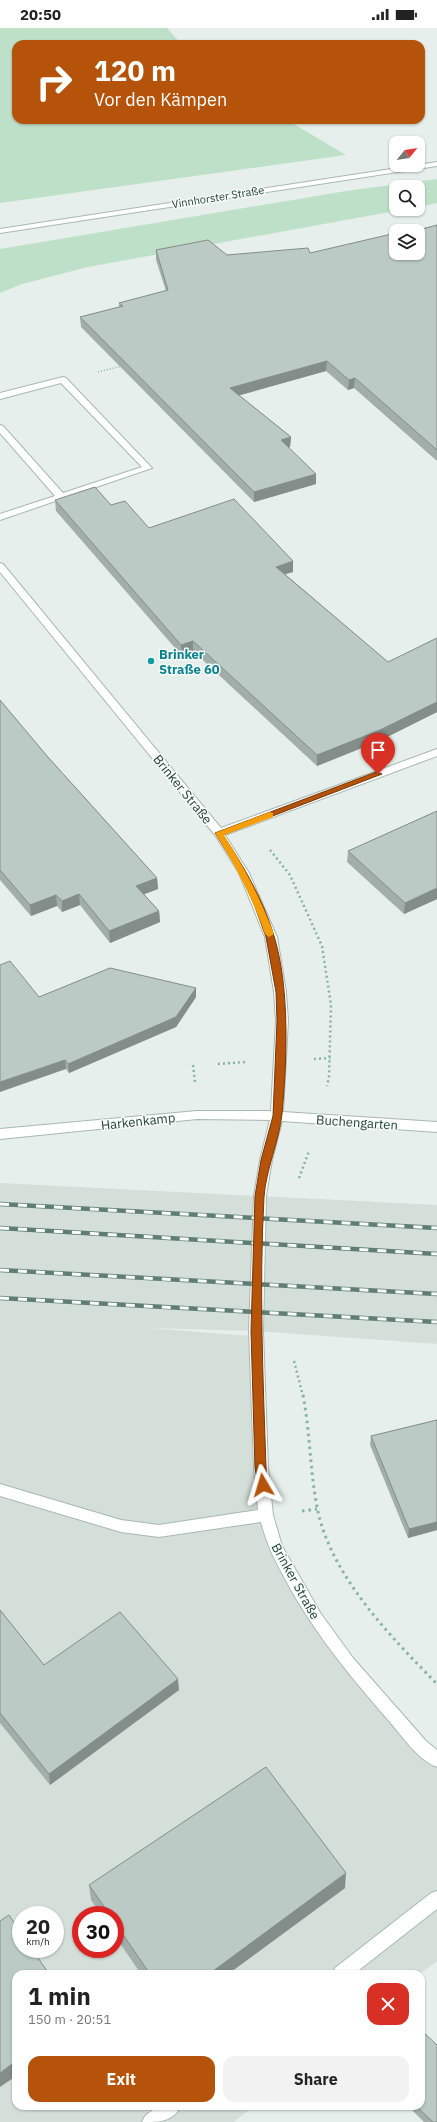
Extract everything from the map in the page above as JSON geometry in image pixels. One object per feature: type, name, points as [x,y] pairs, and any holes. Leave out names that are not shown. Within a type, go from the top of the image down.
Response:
[{"type":"street","name":"Vinnhorster Straße","points":[[0,231],[437,164]]},
{"type":"street","points":[[0,396],[63,380],[148,468],[0,517]]},
{"type":"street","points":[[0,428],[62,497]]},
{"type":"street","name":"Brinker Straße","points":[[0,566],[219,833],[244,873],[258,904],[270,937],[280,992],[282,1021],[277,1116],[266,1160],[260,1196],[257,1347],[260,1468],[266,1515],[275,1547],[316,1619],[348,1663],[421,1746],[437,1760]]},
{"type":"street","points":[[219,833],[437,752]]},
{"type":"street","name":"Harkenkamp","points":[[0,1134],[197,1115],[277,1116]]},
{"type":"street","name":"Buchengarten","points":[[277,1116],[437,1127]]},
{"type":"street","points":[[0,1490],[121,1526],[159,1531],[266,1515]]},
{"type":"street","points":[[346,1970],[437,1899]]},
{"type":"street","points":[[151,2122],[167,2110]]},
{"type":"path","points":[[63,380],[128,364]]},
{"type":"shaded area","points":[[0,1183],[437,1205],[437,1344],[256,1331],[150,1328],[263,1337],[266,1515],[316,1619],[437,1760],[437,1961],[425,1970],[12,1970],[12,2110],[249,2110],[234,2122],[0,2122]]},
{"type":"green space","points":[[0,28],[167,28],[178,40],[12,40],[12,124],[294,124],[346,155],[0,203]]},
{"type":"green space","points":[[437,179],[437,203],[425,206],[425,181]]},
{"type":"green space","points":[[389,185],[389,212],[88,267],[22,284],[0,293],[0,249],[346,191]]},
{"type":"building","points":[[437,225],[437,450],[355,378],[349,380],[327,361],[230,388],[291,437],[281,440],[316,474],[254,492],[80,317],[123,306],[119,303],[168,290],[156,250],[208,240],[227,255],[308,248],[310,253],[389,235],[389,260],[425,260],[425,228]]},
{"type":"building","points":[[95,487],[111,505],[125,501],[149,528],[234,499],[293,561],[276,567],[388,662],[437,638],[437,702],[380,730],[317,755],[193,641],[181,645],[55,500]]},
{"type":"building","points":[[0,700],[47,756],[157,878],[136,886],[159,911],[109,931],[79,894],[62,901],[56,895],[30,905],[0,870]]},
{"type":"building","points":[[437,811],[437,888],[405,903],[348,851]]},
{"type":"building","points":[[10,961],[39,997],[110,968],[196,988],[176,1017],[68,1064],[65,1060],[0,1082],[0,965]]},
{"type":"building","points":[[437,1420],[437,1522],[409,1529],[371,1436]]},
{"type":"building","points":[[0,1610],[44,1665],[120,1612],[178,1679],[49,1774],[0,1713]]},
{"type":"building","points":[[266,1767],[346,1873],[214,1970],[147,1970],[124,1936],[124,1906],[104,1906],[89,1885]]},
{"type":"building","points":[[9,1915],[12,1920],[12,1958],[38,1958],[46,1970],[12,1970],[12,2064],[0,2073],[0,1921]]},
{"type":"building","points":[[425,2034],[437,2045],[437,2122],[433,2122],[420,2110],[425,2110]]},
{"type":"railway","points":[[0,1204],[437,1228]]},
{"type":"railway","points":[[0,1228],[437,1254]]},
{"type":"railway","points":[[0,1270],[437,1294]]},
{"type":"railway","points":[[0,1298],[437,1322]]},
{"type":"slow traffic","points":[[269,934],[244,873],[219,833],[270,815]]},
{"type":"place","name":"Brinker Straße 60","points":[[151,661]]},
{"type":"route","points":[[263,1485],[260,1468],[256,1331],[260,1196],[266,1160],[277,1116],[282,1021],[277,969],[270,937],[258,904],[244,873],[219,833],[378,774]]}]
